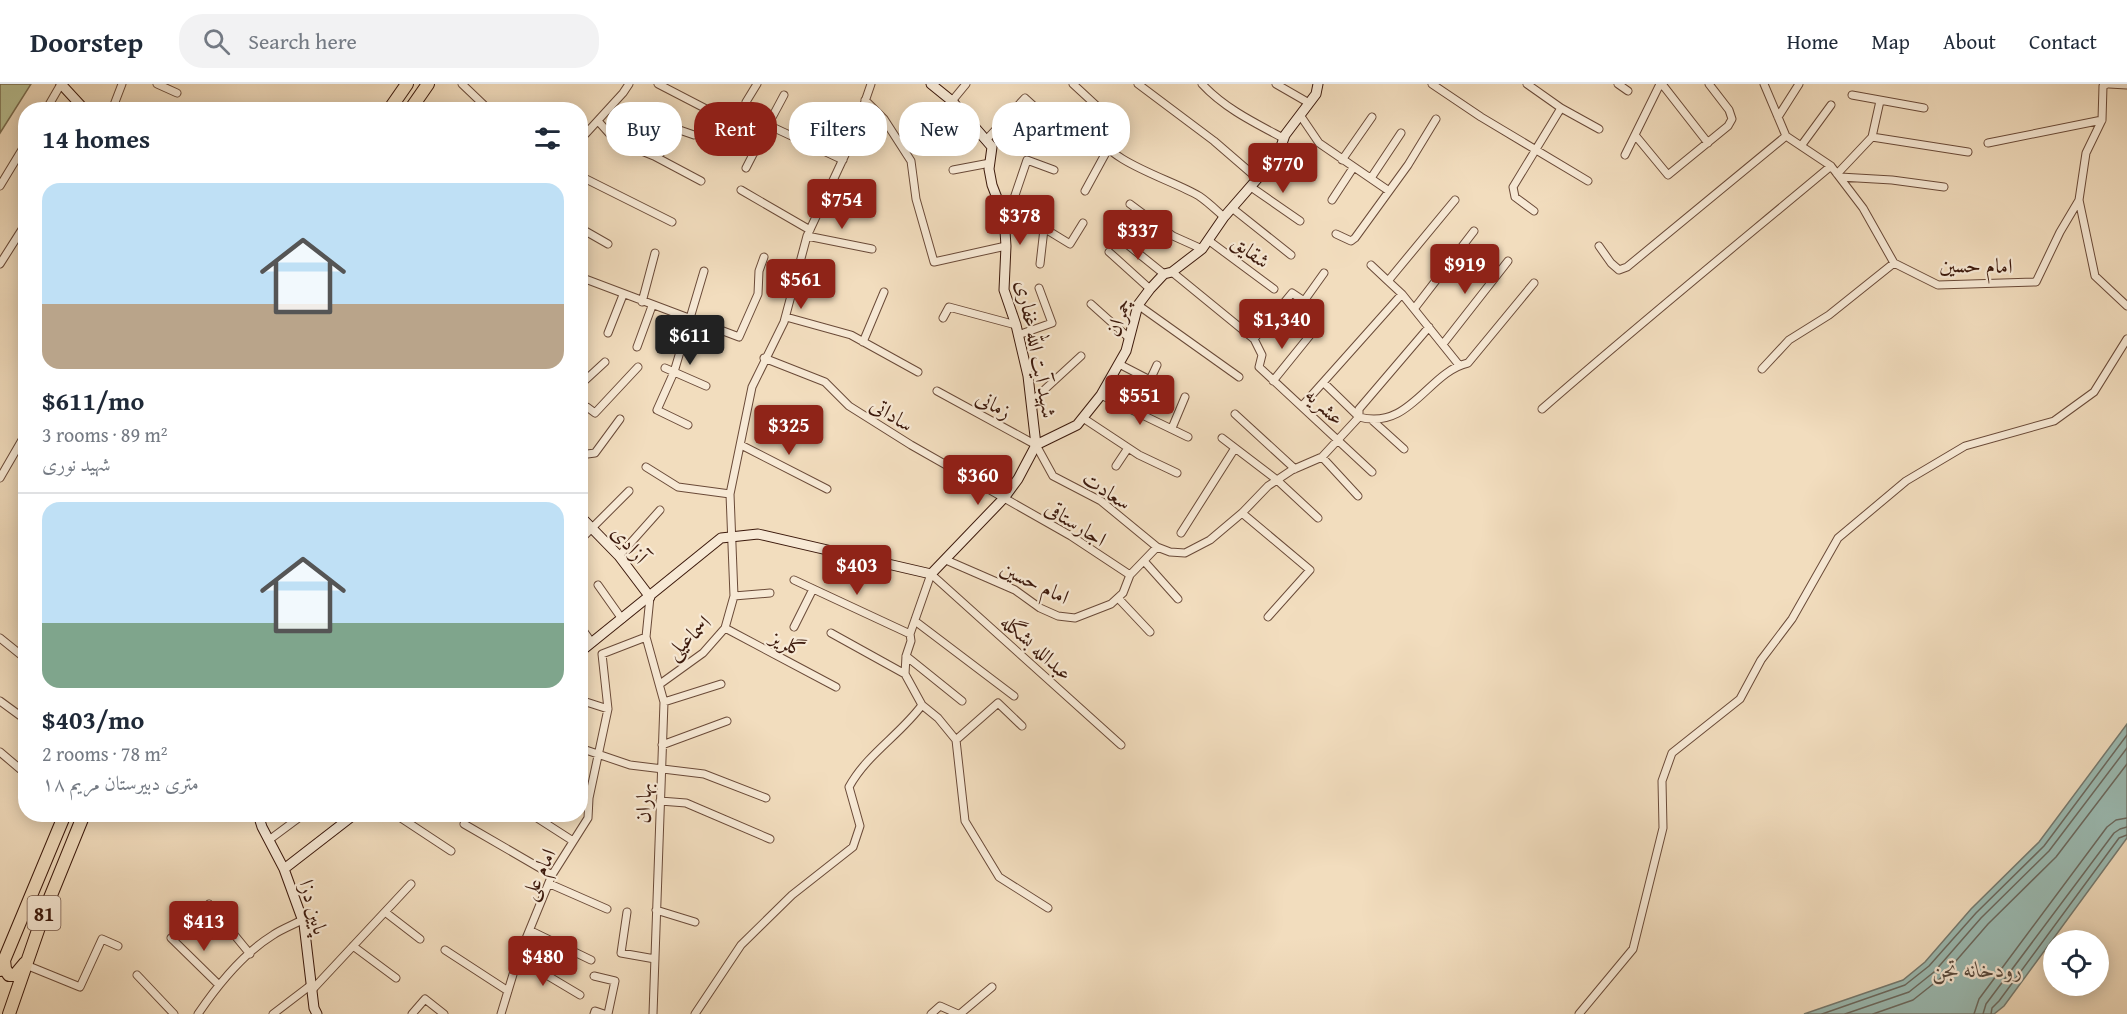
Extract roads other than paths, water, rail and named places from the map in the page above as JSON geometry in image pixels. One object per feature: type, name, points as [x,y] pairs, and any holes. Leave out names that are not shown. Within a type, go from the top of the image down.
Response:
[{"type":"highway","points":[[395,102],[407,84]]},
{"type":"highway","points":[[416,102],[428,84]]},
{"type":"highway","name":"81","points":[[2,965],[62,822]]},
{"type":"highway","name":"81","points":[[9,1014],[45,910],[81,822]]},
{"type":"highway","points":[[2,965],[9,975],[15,975],[28,960]]},
{"type":"street","points":[[51,102],[61,84],[78,102]]},
{"type":"street","points":[[115,102],[122,84]]},
{"type":"street","points":[[157,84],[177,93]]},
{"type":"street","points":[[462,84],[481,102]]},
{"type":"street","points":[[588,132],[623,93],[628,84]]},
{"type":"street","points":[[658,84],[694,103]]},
{"type":"street","points":[[746,102],[757,84]]},
{"type":"street","name":"اسماعیلی","points":[[660,684],[703,652],[725,628],[734,596],[730,494],[752,387],[786,317],[808,233],[843,160],[871,84]]},
{"type":"street","points":[[931,84],[952,100],[987,139],[992,134]]},
{"type":"street","points":[[952,100],[966,84]]},
{"type":"street","points":[[1073,84],[1092,102]]},
{"type":"street","points":[[1138,84],[1214,141],[1258,179]]},
{"type":"street","points":[[1202,84],[1213,95],[1251,121],[1283,138]]},
{"type":"street","points":[[1276,84],[1310,103]]},
{"type":"street","name":"چمران","points":[[1036,445],[1077,425],[1101,395],[1119,364],[1138,305],[1150,288],[1202,249],[1224,217],[1278,155],[1283,138],[1316,94],[1318,84]]},
{"type":"street","points":[[1432,84],[1481,117],[1588,180]]},
{"type":"street","points":[[1527,84],[1562,108],[1599,129]]},
{"type":"street","points":[[1618,84],[1628,91]]},
{"type":"street","points":[[1625,155],[1661,84],[1708,142]]},
{"type":"street","points":[[1635,135],[1668,175],[1728,126],[1732,119],[1729,111],[1709,84]]},
{"type":"street","points":[[1762,369],[1789,340],[1829,315],[1894,263],[1863,208],[1831,166],[1786,136],[1764,84]]},
{"type":"street","points":[[1778,117],[1799,84]]},
{"type":"street","name":"امام حسین","points":[[1894,263],[1938,285],[2036,282],[2060,232],[2079,200],[2086,153],[2102,120],[2103,86],[2127,85]]},
{"type":"street","points":[[777,108],[784,95]]},
{"type":"street","points":[[1852,95],[1924,108]]},
{"type":"street","points":[[865,100],[884,119],[911,161],[916,199],[934,262],[1006,246]]},
{"type":"street","points":[[1839,176],[1872,137],[1880,101]]},
{"type":"street","points":[[1801,146],[1831,105]]},
{"type":"street","points":[[1534,212],[1515,197],[1512,192],[1513,187],[1562,108]]},
{"type":"street","points":[[1300,115],[1319,143],[1353,168],[1389,190]]},
{"type":"street","points":[[1342,160],[1372,117]]},
{"type":"street","points":[[1335,234],[1345,240],[1351,241],[1355,238],[1436,119]]},
{"type":"street","points":[[1988,143],[2102,120]]},
{"type":"street","points":[[598,121],[606,130]]},
{"type":"street","points":[[777,129],[843,160]]},
{"type":"street","points":[[682,131],[694,135]]},
{"type":"street","points":[[1371,178],[1401,133]]},
{"type":"street","points":[[1599,246],[1619,270],[1627,267],[1786,136]]},
{"type":"street","points":[[1872,137],[1968,152]]},
{"type":"street","name":"شهید آیت الله غفاری","points":[[931,574],[1004,498],[1018,479],[1036,445],[1028,376],[1016,325],[1004,290],[1005,220],[992,185],[990,164],[992,147],[987,139]]},
{"type":"street","points":[[0,186],[18,156]]},
{"type":"street","points":[[654,156],[701,181]]},
{"type":"street","points":[[747,168],[753,156]]},
{"type":"street","points":[[1085,191],[1104,156]]},
{"type":"street","points":[[1119,156],[1198,196],[1224,217]]},
{"type":"street","points":[[1005,220],[1027,160],[1054,170]]},
{"type":"street","points":[[953,170],[990,164]]},
{"type":"street","points":[[1542,410],[1616,344],[1658,312],[1831,166]]},
{"type":"street","points":[[1332,200],[1353,168]]},
{"type":"street","points":[[1839,176],[1944,187]]},
{"type":"street","points":[[588,180],[672,222]]},
{"type":"street","points":[[1251,187],[1300,221]]},
{"type":"street","points":[[741,190],[808,233],[872,249]]},
{"type":"street","points":[[1388,281],[1455,200]]},
{"type":"street","points":[[2079,200],[2095,276],[2127,306]]},
{"type":"street","points":[[1130,204],[1173,236],[1202,249]]},
{"type":"street","points":[[1011,208],[1070,244],[1083,223]]},
{"type":"street","points":[[1232,208],[1291,255]]},
{"type":"street","points":[[1040,264],[1044,229]]},
{"type":"street","points":[[1414,309],[1474,231]]},
{"type":"street","points":[[588,233],[608,244]]},
{"type":"street","points":[[0,264],[18,236]]},
{"type":"street","points":[[1118,237],[1254,339],[1292,293],[1304,301],[1324,273]]},
{"type":"street","name":"شقایق","points":[[1208,240],[1274,289]]},
{"type":"street","points":[[1109,252],[1150,288]]},
{"type":"street","points":[[642,302],[655,253]]},
{"type":"street","points":[[588,280],[739,337],[758,294],[759,271],[764,258]]},
{"type":"street","points":[[1443,344],[1508,261]]},
{"type":"street","points":[[1371,266],[1402,294],[1459,365]]},
{"type":"street","points":[[688,425],[657,410],[674,372],[704,271]]},
{"type":"street","points":[[1373,421],[1394,415],[1422,396],[1459,365],[1468,363],[1534,283]]},
{"type":"street","points":[[1018,335],[1052,323],[1040,288]]},
{"type":"street","points":[[863,342],[884,292]]},
{"type":"street","points":[[1302,406],[1402,294]]},
{"type":"street","points":[[608,333],[623,295]]},
{"type":"street","points":[[1091,304],[1129,338]]},
{"type":"street","points":[[1138,305],[1239,377]]},
{"type":"street","points":[[637,348],[652,306]]},
{"type":"street","points":[[943,318],[949,307],[1016,325]]},
{"type":"street","points":[[786,317],[851,335],[918,372]]},
{"type":"street","points":[[1268,617],[1310,570],[1242,513],[1268,486],[1295,469],[1322,457],[1359,417],[1359,409],[1430,327]]},
{"type":"street","points":[[1273,381],[1311,334]]},
{"type":"street","name":"عشریه","points":[[1254,339],[1262,355],[1259,367],[1372,472]]},
{"type":"street","points":[[1579,1014],[1633,949],[1663,828],[1662,781],[1672,753],[1740,699],[1761,660],[1792,620],[1838,538],[1906,481],[1965,446],[2054,421],[2094,392],[2127,339]]},
{"type":"street","points":[[1031,402],[1081,356]]},
{"type":"street","name":"ساداتی","points":[[765,358],[825,382],[849,406],[1004,498]]},
{"type":"street","points":[[588,378],[605,362]]},
{"type":"street","points":[[1119,364],[1150,380]]},
{"type":"street","points":[[1146,390],[1157,365]]},
{"type":"street","points":[[588,407],[595,413],[638,367]]},
{"type":"street","points":[[665,368],[706,386]]},
{"type":"street","points":[[1324,383],[1359,417],[1373,421],[1404,449]]},
{"type":"street","name":"زمانی","points":[[937,392],[1036,445]]},
{"type":"street","points":[[1101,395],[1188,436]]},
{"type":"street","points":[[1172,429],[1185,397]]},
{"type":"street","points":[[1235,414],[1295,469]]},
{"type":"street","points":[[1083,418],[1128,448],[1178,473]]},
{"type":"street","points":[[588,454],[595,453],[620,419]]},
{"type":"street","points":[[1222,438],[1277,480],[1318,518]]},
{"type":"street","points":[[741,445],[827,489]]},
{"type":"street","name":"سعادت","points":[[1036,445],[1053,476],[1101,501],[1157,547],[1170,552],[1185,553],[1210,540],[1242,513]]},
{"type":"street","points":[[0,478],[18,447]]},
{"type":"street","points":[[1116,466],[1128,448]]},
{"type":"street","points":[[1181,533],[1235,448]]},
{"type":"street","points":[[1322,457],[1358,496]]},
{"type":"street","points":[[646,467],[678,487],[730,494]]},
{"type":"street","points":[[588,533],[629,491]]},
{"type":"street","name":"اجارستاقی","points":[[1004,498],[1071,536],[1130,575]]},
{"type":"street","points":[[619,556],[660,510]]},
{"type":"street","name":"آزادی","points":[[588,524],[619,556],[650,597]]},
{"type":"street","points":[[588,646],[722,538],[758,534],[931,574],[910,634],[911,641],[906,656],[905,674],[922,705],[938,718],[956,740],[965,821],[999,877],[1048,908]]},
{"type":"street","points":[[1150,632],[1118,598],[1124,592],[1130,575],[1157,547]]},
{"type":"street","name":"امام حسین","points":[[946,560],[1015,590],[1040,608],[1058,616],[1075,618],[1090,614],[1118,598]]},
{"type":"street","points":[[1144,561],[1178,600]]},
{"type":"street","name":"عبدالله بشگله","points":[[931,574],[1121,745]]},
{"type":"street","points":[[794,580],[910,634]]},
{"type":"street","points":[[598,585],[622,619]]},
{"type":"street","points":[[794,627],[813,589]]},
{"type":"street","points":[[734,596],[770,593]]},
{"type":"street","name":"بهاران","points":[[650,597],[646,637],[664,702],[653,1014]]},
{"type":"street","points":[[915,621],[1014,696]]},
{"type":"street","name":"گلریز","points":[[725,628],[836,687]]},
{"type":"street","points":[[831,633],[905,674]]},
{"type":"street","points":[[588,637],[592,643]]},
{"type":"street","name":"امام علی","points":[[588,818],[589,798],[608,711],[602,654],[646,637]]},
{"type":"street","points":[[0,638],[18,653]]},
{"type":"street","points":[[906,656],[962,701]]},
{"type":"street","points":[[664,702],[721,684]]},
{"type":"street","points":[[0,702],[18,714]]},
{"type":"street","points":[[588,703],[608,711]]},
{"type":"street","points":[[956,740],[998,704],[1022,726]]},
{"type":"street","points":[[695,1014],[741,945],[792,895],[854,847],[860,826],[849,787],[866,762],[911,719],[922,705]]},
{"type":"street","points":[[662,745],[727,721]]},
{"type":"street","points":[[588,751],[630,765],[704,774],[766,798]]},
{"type":"street","points":[[1,757],[18,769]]},
{"type":"street","points":[[660,801],[686,803],[770,839]]},
{"type":"street","name":"پایین دزا","points":[[261,822],[284,869],[302,920],[314,1008],[317,1014]]},
{"type":"street","points":[[268,840],[293,822]]},
{"type":"street","points":[[284,869],[345,822]]},
{"type":"street","points":[[407,822],[451,851]]},
{"type":"street","points":[[543,822],[573,841]]},
{"type":"street","name":"امام علی","points":[[501,1014],[518,958],[531,931],[552,874],[585,822]]},
{"type":"street","points":[[464,824],[552,874]]},
{"type":"street","points":[[273,1014],[311,987],[411,884]]},
{"type":"street","points":[[550,884],[607,909]]},
{"type":"street","points":[[209,904],[250,954]]},
{"type":"street","points":[[656,910],[695,922]]},
{"type":"street","points":[[385,912],[420,939]]},
{"type":"street","points":[[627,912],[621,953],[655,959]]},
{"type":"street","points":[[198,1014],[219,985],[250,954],[272,935],[302,920]]},
{"type":"street","points":[[531,931],[591,960]]},
{"type":"street","points":[[171,938],[219,985]]},
{"type":"street","points":[[28,960],[80,987],[102,939],[118,945]]},
{"type":"street","points":[[353,946],[396,978]]},
{"type":"street","points":[[445,950],[508,991]]},
{"type":"street","points":[[518,958],[580,995]]},
{"type":"street","points":[[138,975],[174,1014]]},
{"type":"street","points":[[594,976],[615,981],[606,1014],[595,1011],[594,1014]]},
{"type":"street","points":[[931,1014],[940,1006],[959,1014],[992,987]]},
{"type":"street","points":[[412,1014],[425,999],[444,1014]]},
{"type":"water","name":"رودخانه تجن","points":[[2127,724],[2127,838],[2060,930],[2043,930],[2043,953],[2004,1006],[1994,1014],[1804,1014],[1903,980],[1925,962],[1971,909],[2039,842]]}]
